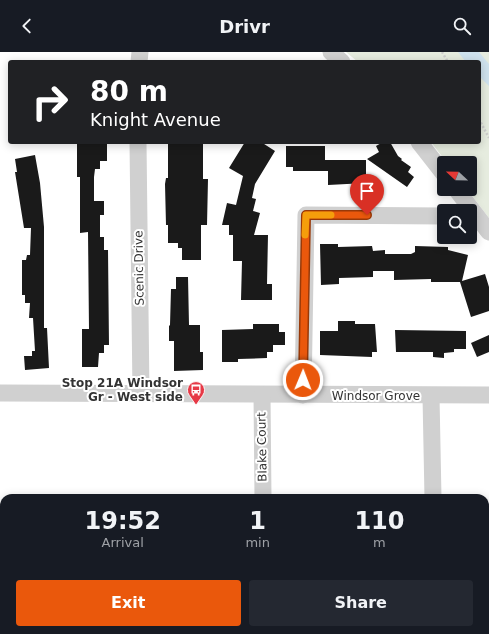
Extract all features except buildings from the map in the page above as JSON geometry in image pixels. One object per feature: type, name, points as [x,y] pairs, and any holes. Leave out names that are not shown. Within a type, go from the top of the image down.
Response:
[{"type":"street","points":[[331,52],[340,60]]},
{"type":"street","name":"Scenic Drive","points":[[138,144],[141,394]]},
{"type":"street","points":[[421,144],[437,165]]},
{"type":"street","points":[[303,396],[306,215],[437,216]]},
{"type":"street","points":[[477,220],[489,232]]},
{"type":"street","name":"Windsor Grove","points":[[0,393],[303,396],[489,395]]},
{"type":"street","name":"Blake Court","points":[[262,395],[263,494]]},
{"type":"street","points":[[431,396],[433,494]]},
{"type":"path","points":[[481,123],[489,138]]},
{"type":"shaded area","points":[[346,52],[489,52],[489,218],[472,196],[477,196],[477,156],[442,156],[433,144],[481,144],[481,60],[356,60]]},
{"type":"water","points":[[458,52],[479,52],[489,64],[489,86],[481,78],[481,60],[464,60]]},
{"type":"slow traffic","points":[[305,235],[306,215],[331,215]]},
{"type":"place","name":"Stop 21A Windsor Gr - West side","points":[[196,405]]},
{"type":"route","points":[[303,380],[306,215],[367,215]]}]
